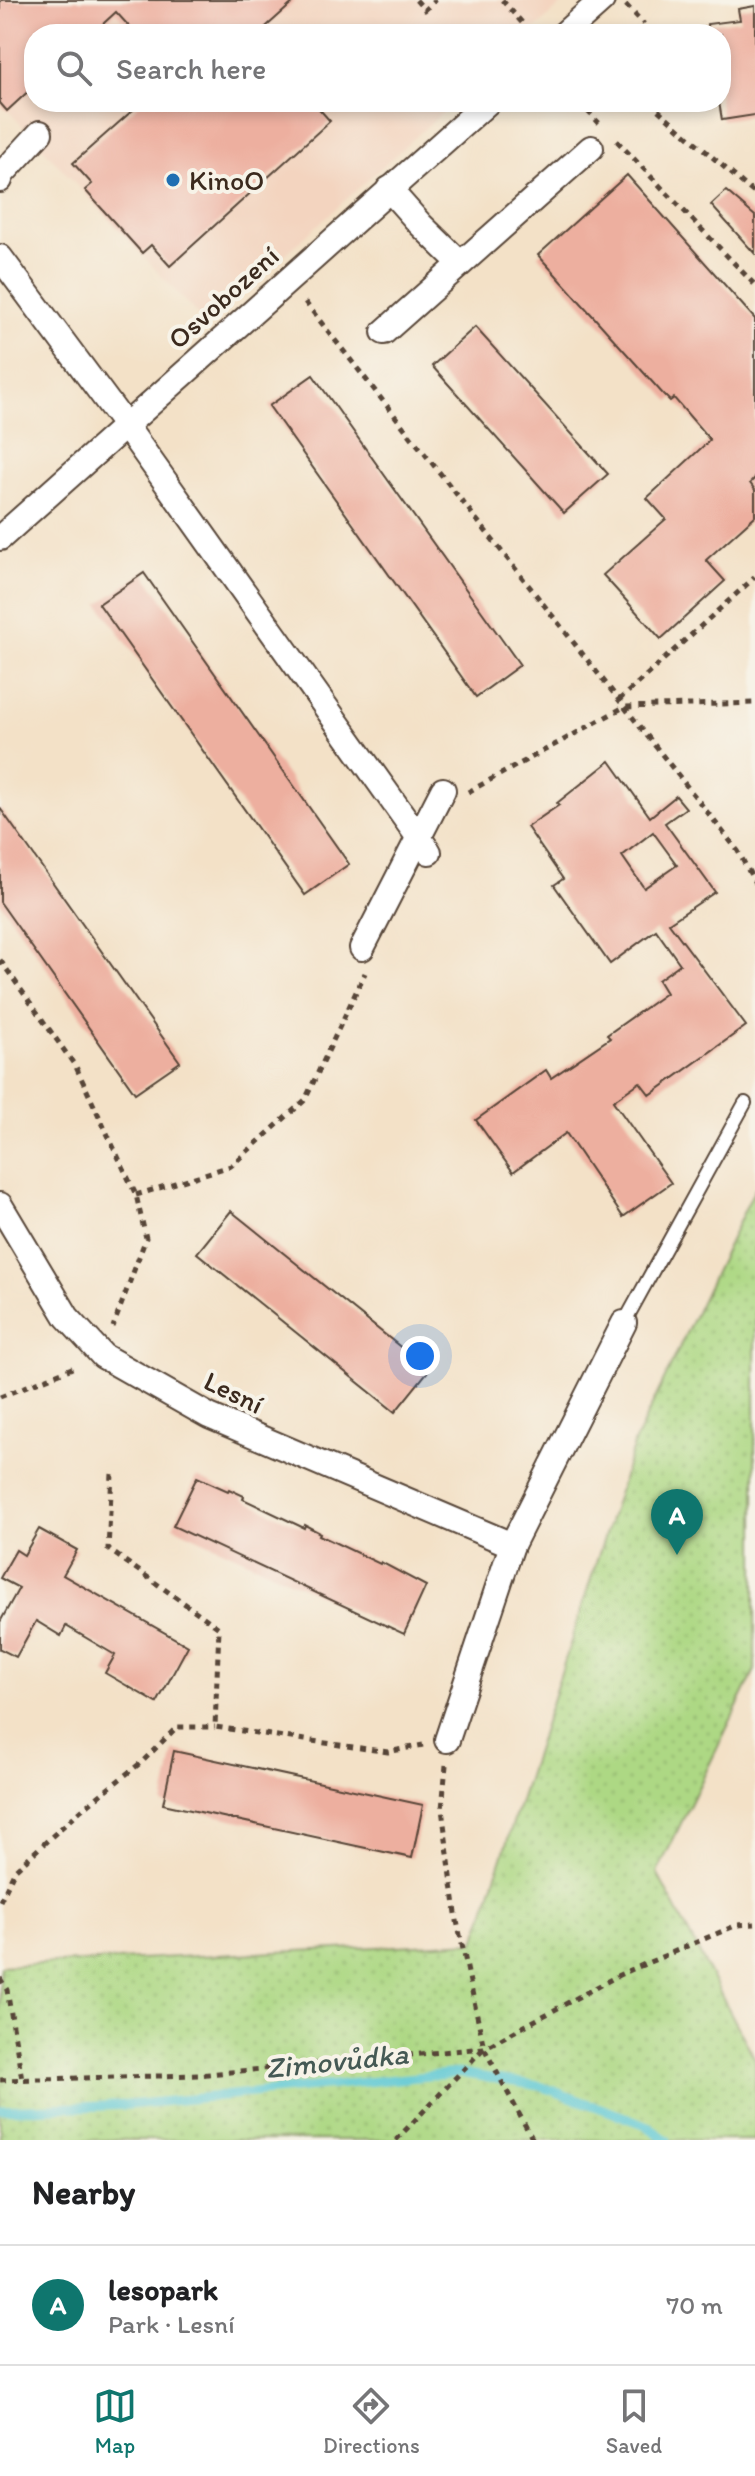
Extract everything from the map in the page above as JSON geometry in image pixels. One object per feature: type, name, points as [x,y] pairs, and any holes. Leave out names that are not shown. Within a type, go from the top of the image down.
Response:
[{"type":"street","points":[[575,24],[602,0]]},
{"type":"street","name":"Osvobození","points":[[0,538],[477,112]]},
{"type":"street","points":[[0,180],[40,133]]},
{"type":"street","points":[[384,332],[602,142]]},
{"type":"street","points":[[389,189],[460,263]]},
{"type":"street","points":[[0,257],[125,425],[424,844]]},
{"type":"street","points":[[365,956],[451,793]]},
{"type":"street","name":"Lesní","points":[[0,1205],[67,1317],[103,1356],[209,1416],[512,1545]]},
{"type":"street","points":[[447,1740],[512,1545],[624,1323]]},
{"type":"lane","points":[[624,1323],[745,1103]]},
{"type":"path","points":[[416,0],[425,10],[436,0]]},
{"type":"path","points":[[502,0],[524,24]]},
{"type":"path","points":[[622,0],[644,24]]},
{"type":"path","points":[[589,112],[601,125]]},
{"type":"path","points":[[660,112],[755,194]]},
{"type":"path","points":[[602,142],[755,285]]},
{"type":"path","points":[[287,280],[738,851],[755,883]]},
{"type":"path","points":[[619,700],[755,577]]},
{"type":"path","points":[[451,793],[624,707],[755,703]]},
{"type":"path","points":[[136,1195],[231,1166],[305,1100],[365,956]]},
{"type":"path","points":[[0,960],[76,1067],[136,1195],[146,1238],[103,1356],[0,1397]]},
{"type":"path","points":[[112,1474],[108,1549],[219,1628],[215,1727]]},
{"type":"path","points":[[0,1901],[15,1870],[81,1810],[143,1761],[177,1727],[215,1727],[388,1752],[447,1740],[442,1809],[457,1921],[484,2048],[533,2140]]},
{"type":"path","points":[[396,2140],[484,2048],[619,1975],[737,1925],[755,1924]]},
{"type":"path","points":[[0,1978],[7,1990],[22,2079]]},
{"type":"path","points":[[0,2080],[198,2075],[484,2048]]},
{"type":"shaded area","points":[[0,0],[567,0],[540,24],[24,24],[24,112],[443,112],[207,325],[0,102]]},
{"type":"green space","points":[[755,1188],[755,1670],[657,1873],[755,2059],[755,2140],[0,2140],[0,1966],[475,1942],[635,1441]]},
{"type":"building","points":[[296,0],[269,24],[127,24],[116,12],[103,24],[24,24],[24,95],[7,111],[0,103],[0,2]]},
{"type":"building","points":[[755,6],[755,115],[722,120],[721,112],[731,112],[731,24],[707,24],[740,20],[738,9]]},
{"type":"building","points":[[131,112],[322,112],[330,121],[170,266],[151,245],[142,253],[85,190],[92,184],[73,163]]},
{"type":"building","points":[[627,175],[755,319],[755,478],[750,483],[755,490],[755,516],[706,560],[725,581],[661,639],[603,575],[666,519],[647,498],[710,440],[674,398],[670,401],[663,394],[538,255]]},
{"type":"building","points":[[726,191],[755,216],[755,254],[711,205]]},
{"type":"building","points":[[475,327],[608,474],[564,513],[432,366]]},
{"type":"building","points":[[313,375],[520,665],[476,697],[269,406]]},
{"type":"building","points":[[144,573],[349,864],[305,895],[99,604]]},
{"type":"building","points":[[610,761],[650,817],[676,796],[686,808],[665,823],[715,892],[669,923],[746,1026],[650,1095],[640,1082],[613,1101],[671,1183],[623,1217],[566,1133],[513,1172],[476,1120],[546,1070],[551,1078],[610,1038],[607,1035],[666,993],[658,980],[680,964],[656,930],[610,964],[554,885],[563,879],[527,827],[559,805],[557,803]],"holes":[[[653,832],[677,865],[644,888],[622,856]]]},
{"type":"building","points":[[0,808],[180,1062],[135,1093],[0,902]]},
{"type":"building","points":[[231,1211],[429,1370],[395,1412],[197,1253]]},
{"type":"building","points":[[197,1477],[244,1496],[243,1499],[304,1528],[305,1525],[319,1535],[426,1586],[404,1634],[173,1526]]},
{"type":"building","points":[[39,1529],[77,1550],[63,1575],[188,1646],[157,1703],[105,1673],[115,1655],[66,1626],[61,1636],[36,1621],[16,1657],[0,1649],[0,1622],[19,1588],[0,1578],[16,1550],[24,1555]]},
{"type":"building","points":[[174,1751],[423,1805],[412,1858],[163,1804]]},
{"type":"waterway","name":"Zimovůdka","points":[[0,2110],[128,2105],[459,2073],[540,2086],[644,2124],[667,2140]]},
{"type":"place","name":"KinoO","points":[[173,180]]},
{"type":"place","name":"lesopark","points":[[677,1555]]}]
